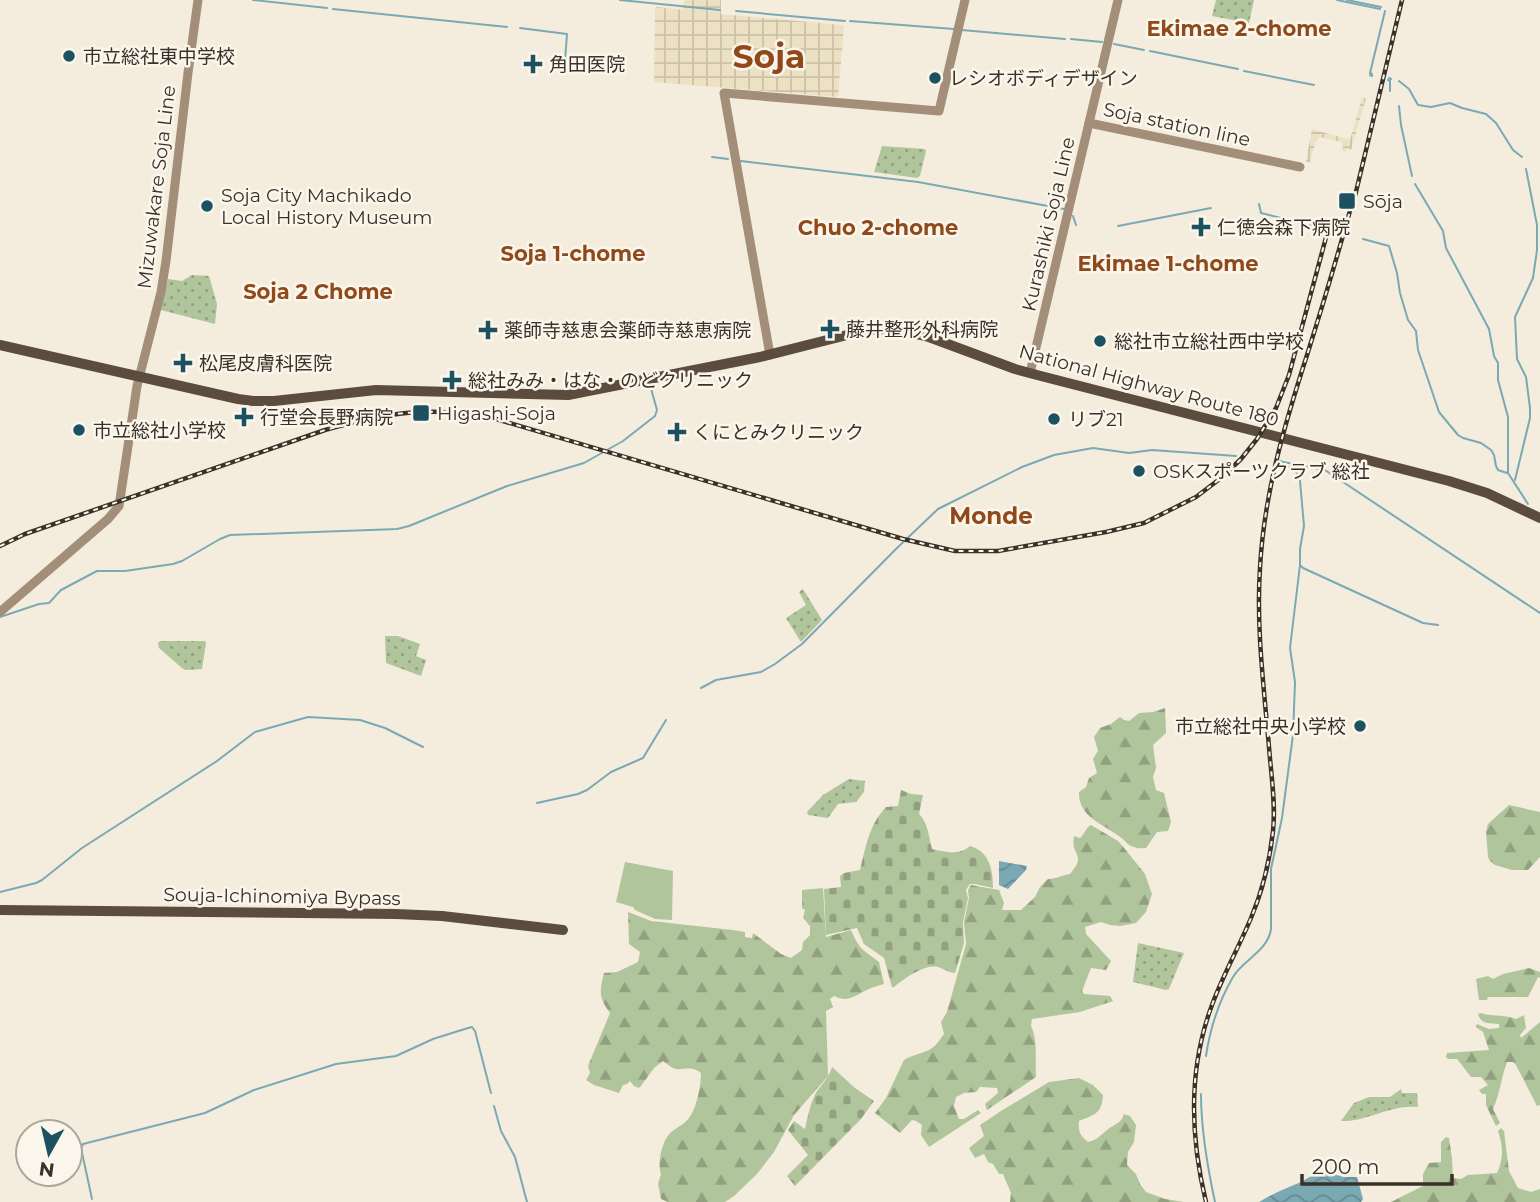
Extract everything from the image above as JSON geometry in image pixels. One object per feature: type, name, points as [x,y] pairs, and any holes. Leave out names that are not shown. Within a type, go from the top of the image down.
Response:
[{"type":"highway","name":"National Highway Route 180","points":[[0,345],[253,401],[376,390],[559,396],[770,355],[863,331],[887,329],[926,336],[1030,373],[1466,486],[1540,518]]},
{"type":"highway","name":"Souja-Ichinomiya Bypass","points":[[0,910],[396,914],[442,916],[563,930]]},
{"type":"main road","name":"Mizuwakare Soja Line","points":[[0,612],[108,519],[118,506],[139,376],[165,271],[198,0]]},
{"type":"main road","points":[[770,355],[724,93],[939,111],[965,0]]},
{"type":"main road","name":"Soja station line","points":[[1118,0],[1089,123],[1300,167]]},
{"type":"main road","name":"Kurashiki Soja Line","points":[[1030,373],[1089,123]]},
{"type":"green space","points":[[1216,0],[1254,0],[1249,23],[1212,16]]},
{"type":"green space","points":[[882,146],[925,149],[920,176],[917,178],[874,172]]},
{"type":"green space","points":[[192,275],[209,276],[217,304],[215,324],[161,310],[168,279],[182,281]]},
{"type":"green space","points":[[803,589],[822,620],[801,642],[786,618],[806,605],[799,592]]},
{"type":"green space","points":[[385,636],[398,636],[420,644],[416,656],[426,660],[421,676],[386,663]]},
{"type":"green space","points":[[160,641],[205,641],[202,669],[183,669],[159,648]]},
{"type":"green space","points":[[1165,708],[1166,733],[1153,745],[1156,768],[1153,777],[1156,790],[1164,793],[1171,822],[1168,831],[1157,832],[1146,848],[1137,848],[1087,814],[1080,801],[1079,792],[1086,787],[1089,778],[1097,773],[1093,759],[1098,751],[1094,737],[1100,728],[1120,717],[1129,721],[1139,713]]},
{"type":"green space","points":[[849,779],[865,781],[864,792],[856,802],[838,804],[828,818],[808,815],[807,812],[823,795]]},
{"type":"green space","points":[[901,790],[923,795],[919,814],[926,826],[932,849],[952,852],[970,846],[977,849],[989,862],[993,888],[970,884],[966,890],[968,898],[963,922],[964,943],[955,973],[938,967],[927,968],[892,987],[884,958],[864,944],[857,928],[826,935],[824,889],[841,887],[840,876],[860,870],[876,821],[886,807],[898,806]]},
{"type":"green space","points":[[1509,805],[1540,812],[1540,857],[1528,870],[1512,870],[1495,865],[1488,857],[1488,824]]},
{"type":"green space","points":[[1091,825],[1118,841],[1145,874],[1152,894],[1146,912],[1136,923],[1120,926],[1101,922],[1085,927],[1086,934],[1111,961],[1106,970],[1091,968],[1082,991],[1084,994],[1110,996],[1113,1001],[1080,1012],[1032,1019],[1036,1077],[987,1110],[985,1104],[998,1093],[997,1088],[980,1087],[976,1092],[956,1097],[954,1106],[959,1119],[964,1119],[978,1110],[981,1113],[929,1147],[921,1135],[922,1125],[916,1121],[912,1120],[900,1133],[875,1113],[886,1098],[904,1060],[926,1052],[937,1044],[944,1034],[941,1022],[947,1012],[966,944],[964,922],[971,885],[999,890],[1004,903],[1002,910],[1021,910],[1048,879],[1070,874],[1078,862],[1074,836],[1080,838]]},
{"type":"green space","points":[[625,862],[673,871],[672,920],[655,919],[633,907],[616,902]]},
{"type":"green space","points":[[823,888],[826,937],[851,930],[865,952],[879,962],[884,984],[851,998],[834,996],[830,999],[833,1007],[826,1011],[828,1076],[794,1115],[774,1152],[757,1174],[725,1202],[668,1202],[661,1199],[658,1184],[663,1147],[670,1133],[691,1115],[698,1095],[701,1073],[693,1069],[673,1068],[663,1061],[639,1088],[630,1081],[623,1085],[619,1093],[586,1080],[590,1073],[588,1066],[610,1013],[601,995],[604,973],[617,972],[638,962],[640,952],[629,944],[628,912],[651,921],[745,932],[745,937],[752,938],[753,933],[781,954],[791,958],[802,950],[803,942],[810,935],[810,926],[803,918],[805,910],[802,908],[802,890]]},
{"type":"green space","points":[[1138,943],[1184,953],[1169,989],[1133,982]]},
{"type":"green space","points":[[1529,968],[1540,972],[1540,978],[1538,977],[1528,997],[1488,997],[1487,1000],[1479,1000],[1476,979],[1488,976],[1493,979]]},
{"type":"green space","points":[[1478,1014],[1516,1019],[1524,1015],[1526,1028],[1520,1035],[1521,1038],[1540,1022],[1540,1105],[1537,1106],[1516,1065],[1507,1062],[1493,1109],[1500,1123],[1496,1126],[1486,1105],[1486,1094],[1479,1090],[1488,1085],[1481,1077],[1471,1077],[1457,1059],[1446,1057],[1447,1053],[1489,1050],[1483,1032],[1476,1027],[1477,1024],[1489,1029],[1499,1028],[1499,1024],[1484,1022],[1479,1018]]},
{"type":"green space","points":[[832,1067],[874,1101],[861,1119],[795,1186],[787,1176],[808,1155],[788,1130],[794,1121],[805,1129],[817,1091]]},
{"type":"green space","points":[[1079,1078],[1093,1085],[1103,1095],[1099,1110],[1079,1121],[1083,1138],[1088,1142],[1094,1140],[1119,1122],[1124,1114],[1130,1116],[1136,1125],[1127,1165],[1136,1174],[1146,1192],[1184,1202],[1010,1202],[1011,1193],[1003,1174],[999,1174],[984,1154],[975,1158],[969,1148],[984,1136],[980,1125],[1049,1082]]},
{"type":"green space","points":[[1401,1089],[1402,1093],[1417,1093],[1418,1107],[1398,1108],[1360,1119],[1341,1121],[1354,1103],[1369,1097],[1390,1097]]},
{"type":"green space","points":[[1501,1128],[1504,1131],[1509,1171],[1518,1188],[1531,1192],[1540,1189],[1540,1202],[1391,1202],[1423,1186],[1423,1174],[1429,1163],[1441,1162],[1441,1142],[1446,1137],[1449,1138],[1453,1178],[1497,1173],[1502,1157],[1498,1131]]},
{"type":"shaded area","points":[[684,0],[721,0],[721,14],[843,25],[838,97],[654,82],[655,9],[683,10]]},
{"type":"shaded area","points":[[1362,98],[1366,98],[1351,150],[1342,151],[1341,142],[1320,137],[1316,141],[1310,162],[1307,162],[1312,129],[1350,140]]},
{"type":"water","points":[[999,861],[1027,866],[1008,889],[999,885]]},
{"type":"water","points":[[1321,1171],[1344,1177],[1357,1177],[1363,1199],[1361,1202],[1259,1202],[1301,1182]]},
{"type":"waterway","points":[[253,0],[327,8]]},
{"type":"waterway","points":[[620,0],[720,10]]},
{"type":"waterway","points":[[1337,0],[1380,9]]},
{"type":"waterway","points":[[1347,0],[1381,7]]},
{"type":"waterway","points":[[333,9],[507,27]]},
{"type":"waterway","points":[[736,11],[845,21]]},
{"type":"waterway","points":[[1372,74],[1370,73],[1385,11]]},
{"type":"waterway","points":[[850,21],[954,29]]},
{"type":"waterway","points":[[520,28],[567,34],[564,74]]},
{"type":"waterway","points":[[962,30],[1065,39]]},
{"type":"waterway","points":[[1071,39],[1102,42]]},
{"type":"waterway","points":[[1114,44],[1144,50]]},
{"type":"waterway","points":[[1150,51],[1238,69]]},
{"type":"waterway","points":[[1244,71],[1314,85]]},
{"type":"waterway","points":[[1388,80],[1390,91]]},
{"type":"waterway","points":[[1399,81],[1409,89],[1418,105],[1431,107],[1450,103],[1486,114],[1496,123],[1513,150],[1522,157]]},
{"type":"waterway","points":[[1399,106],[1412,176]]},
{"type":"waterway","points":[[712,157],[728,159]]},
{"type":"waterway","points":[[741,161],[918,182],[1064,209]]},
{"type":"waterway","points":[[1515,480],[1530,418],[1526,377],[1517,359],[1515,317],[1533,278],[1537,250],[1537,225],[1526,169]]},
{"type":"waterway","points":[[1415,184],[1443,231],[1446,248],[1489,329],[1508,417],[1508,473],[1528,504]]},
{"type":"waterway","points":[[1259,204],[1261,213],[1317,227]]},
{"type":"waterway","points":[[1118,226],[1211,208]]},
{"type":"waterway","points":[[1073,216],[1076,225]]},
{"type":"waterway","points":[[1363,239],[1389,246],[1408,320],[1416,331],[1418,350],[1439,412],[1458,435],[1481,443],[1491,450],[1498,470],[1507,473]]},
{"type":"waterway","points":[[0,617],[49,603],[61,590],[97,571],[125,571],[173,564],[230,535],[397,529],[409,526],[507,486],[584,463],[623,441],[655,416],[657,410],[650,385]]},
{"type":"waterway","points":[[701,688],[716,680],[761,672],[775,664],[802,644],[938,509],[1022,467],[1054,455],[1093,448],[1129,453],[1152,450],[1236,456]]},
{"type":"waterway","points":[[1278,461],[1325,470],[1540,613]]},
{"type":"waterway","points":[[1206,1056],[1216,1015],[1228,986],[1237,971],[1265,943],[1271,929],[1271,869],[1282,818],[1293,735],[1295,682],[1290,648],[1304,526],[1300,481],[1297,473],[1281,461]]},
{"type":"waterway","points":[[1301,566],[1423,623],[1438,625]]},
{"type":"waterway","points":[[0,892],[42,880],[82,848],[217,761],[255,732],[308,717],[360,720],[385,728],[423,747]]},
{"type":"waterway","points":[[537,803],[578,794],[611,772],[643,758],[666,720]]},
{"type":"waterway","points":[[92,1199],[81,1148],[83,1144],[205,1113],[254,1090],[336,1064],[396,1056],[433,1039],[468,1028],[472,1027],[475,1031],[491,1093]]},
{"type":"waterway","points":[[1201,1094],[1205,1148],[1215,1202]]},
{"type":"waterway","points":[[494,1106],[501,1131],[515,1157],[527,1202]]},
{"type":"railway","points":[[1355,196],[1402,0]]},
{"type":"railway","points":[[1206,1202],[1195,1128],[1195,1078],[1199,1054],[1212,1005],[1259,897],[1268,864],[1274,821],[1259,613],[1262,540],[1271,485],[1284,432],[1353,200]]},
{"type":"railway","points":[[0,546],[25,534],[325,430],[362,420],[413,412],[486,416],[903,539],[955,551],[998,551],[1144,523],[1196,497],[1241,459],[1257,439],[1276,408],[1289,375],[1328,230]]},
{"type":"place","name":"市立総社東中学校","points":[[69,56]]},
{"type":"place","name":"角田医院","points":[[533,64]]},
{"type":"place","name":"レシオボディデザイン","points":[[935,78]]},
{"type":"place","name":"Sōja","points":[[1347,201]]},
{"type":"place","name":"Soja City Machikado Local History Museum","points":[[207,206]]},
{"type":"place","name":"仁徳会森下病院","points":[[1201,227]]},
{"type":"place","name":"藤井整形外科病院","points":[[830,329]]},
{"type":"place","name":"薬師寺慈恵会薬師寺慈恵病院","points":[[488,330]]},
{"type":"place","name":"総社市立総社西中学校","points":[[1100,341]]},
{"type":"place","name":"松尾皮膚科医院","points":[[183,363]]},
{"type":"place","name":"総社みみ・はな・のどクリニック","points":[[452,380]]},
{"type":"place","name":"Higashi-Soja","points":[[421,413]]},
{"type":"place","name":"行堂会長野病院","points":[[244,417]]},
{"type":"place","name":"リブ21","points":[[1054,419]]},
{"type":"place","name":"市立総社小学校","points":[[79,430]]},
{"type":"place","name":"くにとみクリニック","points":[[677,432]]},
{"type":"place","name":"OSKスポーツクラブ 総社","points":[[1139,471]]},
{"type":"place","name":"市立総社中央小学校","points":[[1360,726]]},
{"type":"district","name":"Ekimae 2-chome","points":[[1239,29]]},
{"type":"district","name":"Soja","points":[[769,56]]},
{"type":"district","name":"Chuo 2-chome","points":[[878,228]]},
{"type":"district","name":"Soja 1-chome","points":[[573,254]]},
{"type":"district","name":"Ekimae 1-chome","points":[[1168,264]]},
{"type":"district","name":"Soja 2 Chome","points":[[318,292]]},
{"type":"district","name":"Monde","points":[[991,516]]}]
